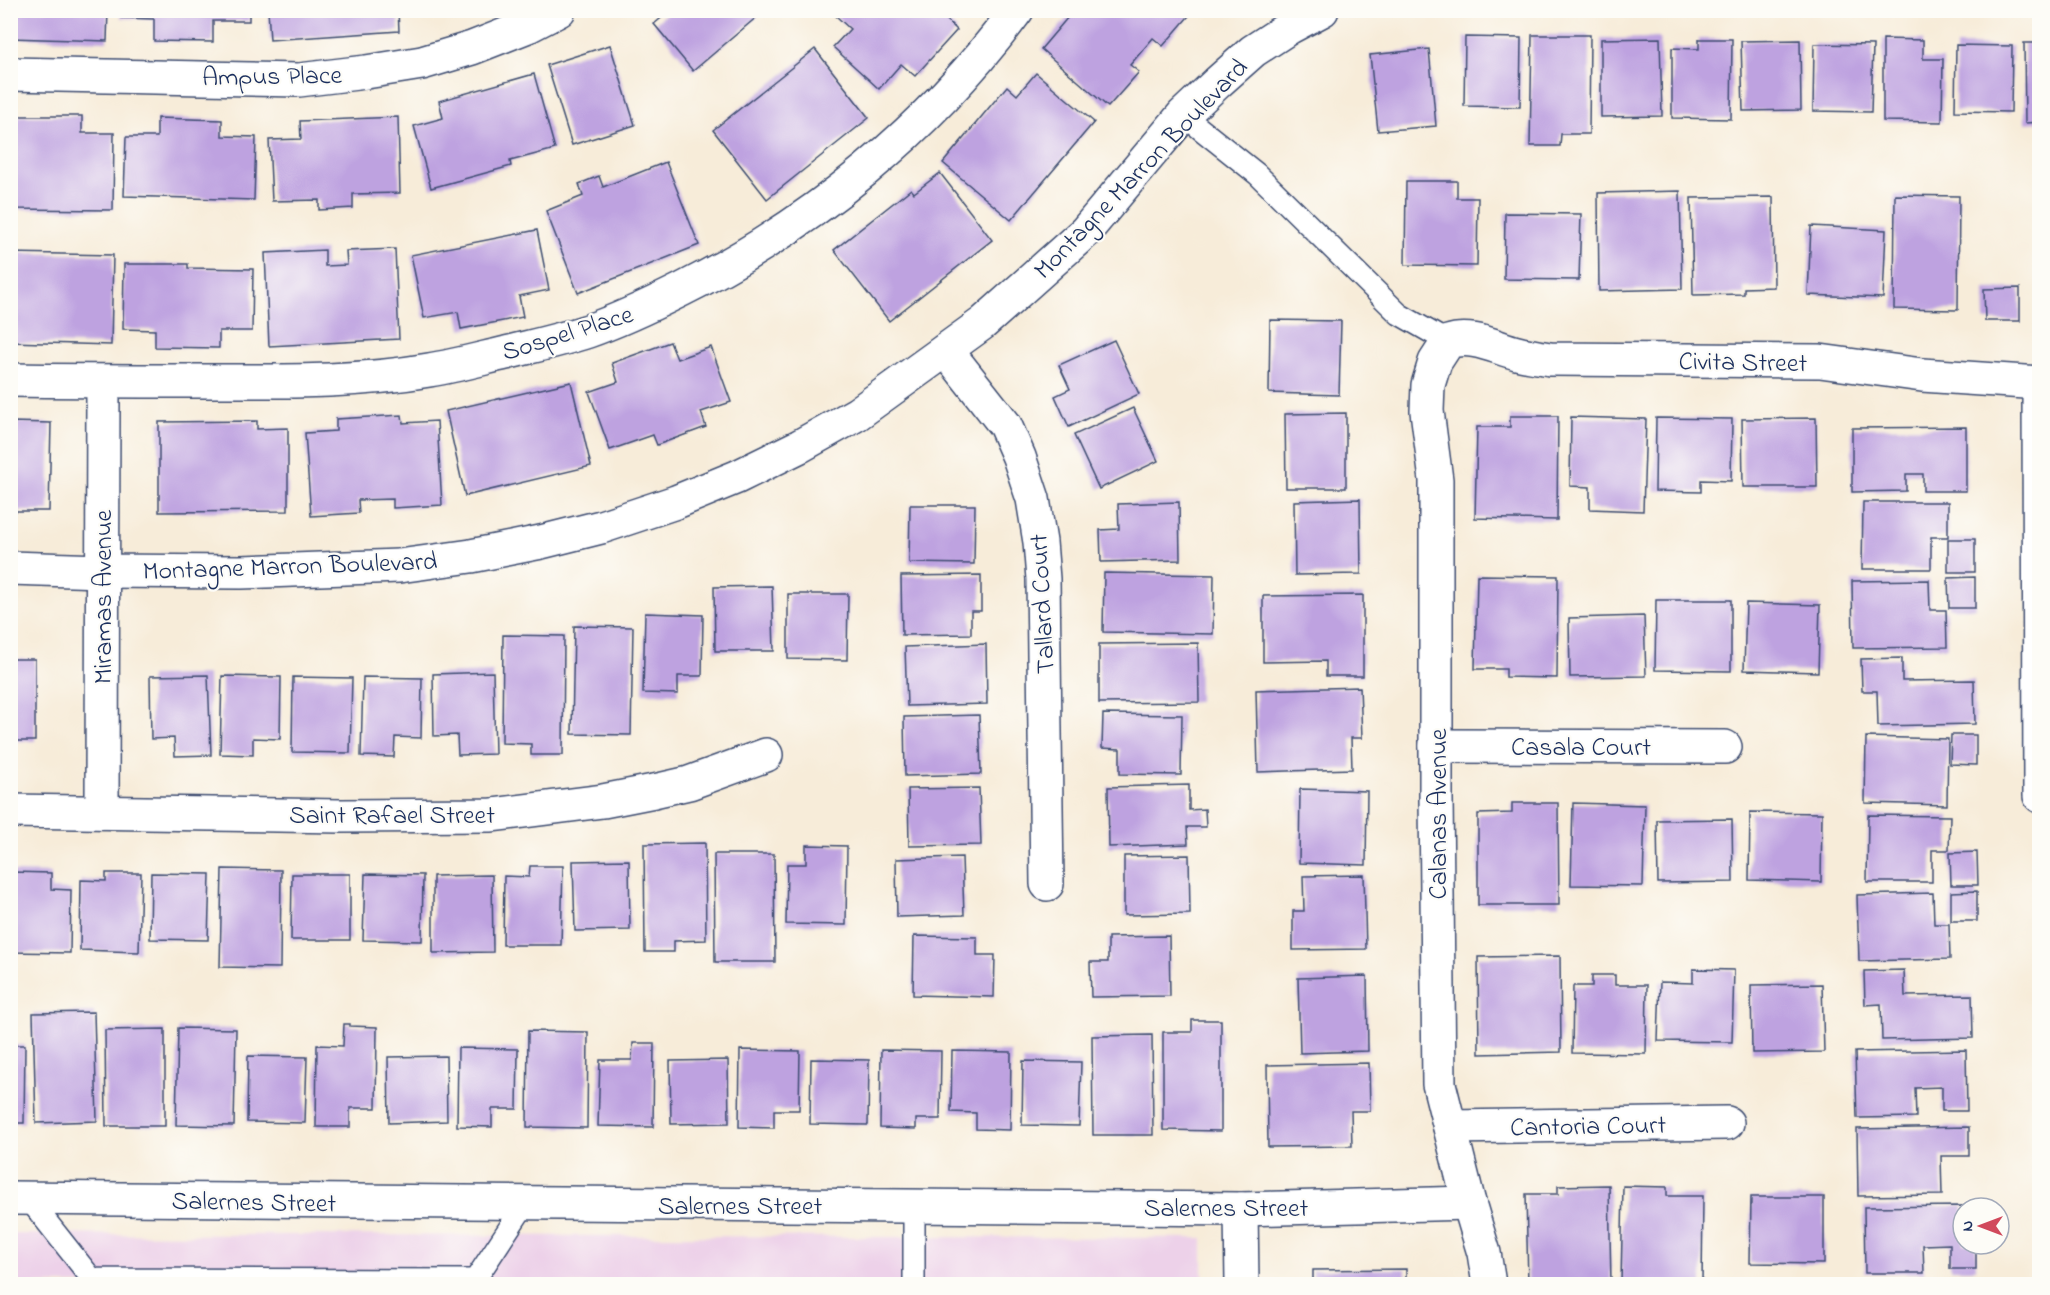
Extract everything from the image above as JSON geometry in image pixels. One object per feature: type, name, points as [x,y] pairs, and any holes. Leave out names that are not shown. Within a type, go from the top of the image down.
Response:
[{"type":"street","name":"Ampus Place","points":[[10,74],[299,80],[422,63],[472,48],[528,26],[559,10]]},
{"type":"street","name":"Sospel Place","points":[[10,380],[291,382],[428,371],[577,334],[640,310],[710,275],[813,212],[913,129],[949,93],[1017,10]]},
{"type":"street","name":"Montagne Marron Boulevard","points":[[10,568],[241,572],[399,566],[542,542],[601,527],[737,477],[800,446],[857,414],[983,323],[1085,232],[1183,115],[1253,51],[1322,10]]},
{"type":"street","name":"Civita Street","points":[[1448,342],[1460,338],[1521,354],[1550,358],[1820,361],[1922,375],[2039,383]]},
{"type":"street","name":"Calanas Avenue","points":[[1448,342],[1435,362],[1428,385],[1427,411],[1436,480],[1439,1084],[1484,1253],[1489,1284]]},
{"type":"street","name":"Tallard Court","points":[[946,350],[1005,425],[1033,498],[1041,542],[1043,579],[1047,884]]},
{"type":"street","name":"Miramas Avenue","points":[[102,812],[103,382]]},
{"type":"street","points":[[2039,383],[2040,796]]},
{"type":"street","name":"Casala Court","points":[[1436,746],[1725,747]]},
{"type":"street","name":"Saint Rafael Street","points":[[10,811],[341,816],[492,815],[603,801],[654,791],[689,783],[766,755]]},
{"type":"street","name":"Cantoria Court","points":[[1450,1127],[1726,1123]]},
{"type":"street","name":"Salernes Street","points":[[19,1198],[1241,1209],[1469,1203]]},
{"type":"street","points":[[1241,1209],[1242,1284]]},
{"type":"lane","points":[[1183,115],[1257,174],[1399,314],[1448,342]]},
{"type":"lane","points":[[19,1198],[92,1279],[475,1280],[525,1204]]},
{"type":"lane","points":[[914,1206],[914,1284]]},
{"type":"shaded area","points":[[11,1234],[1203,1238],[1203,1284],[11,1284]]},
{"type":"building","points":[[10,10],[108,10],[107,41],[10,38]]},
{"type":"building","points":[[121,10],[249,10],[249,21],[213,21],[213,42],[154,41],[154,19],[121,18]]},
{"type":"building","points":[[268,10],[398,10],[399,31],[270,40]]},
{"type":"building","points":[[437,10],[457,10],[457,11],[439,17]]},
{"type":"building","points":[[671,10],[765,10],[693,71],[654,24]]},
{"type":"building","points":[[841,10],[950,10],[944,17],[957,30],[915,76],[901,64],[879,89],[833,47],[850,29],[836,16]]},
{"type":"building","points":[[1074,10],[1194,10],[1163,46],[1153,38],[1130,65],[1139,72],[1108,107],[1041,49]]},
{"type":"building","points":[[1532,35],[1590,35],[1589,134],[1561,134],[1560,146],[1530,146]]},
{"type":"building","points":[[1465,37],[1521,38],[1520,107],[1464,106]]},
{"type":"building","points":[[1660,38],[1662,116],[1601,117],[1601,39]]},
{"type":"building","points":[[1699,39],[1732,39],[1731,119],[1672,118],[1672,48],[1699,49]]},
{"type":"building","points":[[1883,39],[1923,40],[1923,59],[1943,59],[1942,122],[1883,121]]},
{"type":"building","points":[[1800,40],[1801,110],[1743,111],[1741,41]]},
{"type":"building","points":[[2024,43],[2040,43],[2040,122],[2025,123]]},
{"type":"building","points":[[1814,44],[1873,45],[1871,112],[1813,111]]},
{"type":"building","points":[[610,45],[635,125],[572,145],[547,65]]},
{"type":"building","points":[[1956,45],[2012,46],[2011,112],[1955,111]]},
{"type":"building","points":[[815,49],[869,118],[767,199],[713,130]]},
{"type":"building","points":[[1429,49],[1436,126],[1378,131],[1370,55]]},
{"type":"building","points":[[1036,73],[1094,122],[1011,220],[943,163],[1007,86],[1017,95]]},
{"type":"building","points":[[534,74],[555,149],[510,161],[511,166],[431,188],[414,126],[443,118],[439,101]]},
{"type":"building","points":[[17,116],[82,116],[82,133],[114,133],[113,210],[10,209],[10,126],[17,126]]},
{"type":"building","points":[[398,117],[400,193],[353,194],[353,208],[319,210],[319,200],[272,201],[269,140],[301,139],[300,121]]},
{"type":"building","points":[[157,118],[222,120],[222,136],[256,137],[254,200],[124,196],[126,137],[157,137]]},
{"type":"building","points":[[666,162],[699,245],[578,293],[546,211],[583,196],[579,184],[599,176],[603,187]]},
{"type":"building","points":[[940,173],[992,240],[889,321],[834,250],[911,189],[914,193]]},
{"type":"building","points":[[1406,181],[1457,181],[1457,198],[1478,198],[1477,266],[1405,265]]},
{"type":"building","points":[[1680,191],[1682,289],[1599,291],[1598,193]]},
{"type":"building","points":[[1895,195],[1959,196],[1958,310],[1894,309]]},
{"type":"building","points":[[1773,197],[1774,287],[1744,288],[1744,294],[1693,295],[1691,198]]},
{"type":"building","points":[[1505,213],[1581,214],[1579,280],[1504,279]]},
{"type":"building","points":[[1811,226],[1886,230],[1883,298],[1808,295]]},
{"type":"building","points":[[537,230],[549,290],[519,296],[523,317],[461,329],[458,312],[424,318],[411,255]]},
{"type":"building","points":[[395,249],[399,339],[269,346],[265,253],[325,250],[325,266],[347,265],[346,251]]},
{"type":"building","points":[[10,253],[113,255],[111,345],[10,342]]},
{"type":"building","points":[[124,264],[188,264],[188,268],[253,269],[252,331],[219,331],[219,348],[155,347],[155,330],[123,329]]},
{"type":"building","points":[[2020,288],[2020,321],[1985,321],[1984,289]]},
{"type":"building","points":[[1270,320],[1341,321],[1339,395],[1269,393]]},
{"type":"building","points":[[1114,340],[1139,394],[1069,427],[1055,396],[1070,389],[1059,365]]},
{"type":"building","points":[[670,342],[677,359],[711,347],[731,402],[701,412],[706,427],[657,445],[653,435],[610,450],[589,392],[618,382],[612,363]]},
{"type":"building","points":[[571,382],[591,466],[465,496],[446,411]]},
{"type":"building","points":[[1133,408],[1158,461],[1099,489],[1074,435]]},
{"type":"building","points":[[1346,413],[1346,488],[1286,488],[1285,414]]},
{"type":"building","points":[[402,415],[403,423],[437,421],[442,505],[393,508],[393,499],[358,500],[359,513],[311,516],[305,433],[336,431],[336,419]]},
{"type":"building","points":[[1510,416],[1558,416],[1557,520],[1475,518],[1477,427],[1510,427]]},
{"type":"building","points":[[1571,417],[1646,419],[1643,511],[1590,509],[1590,487],[1570,486]]},
{"type":"building","points":[[1656,418],[1732,419],[1731,481],[1701,480],[1701,492],[1655,491]]},
{"type":"building","points":[[1816,418],[1817,487],[1743,487],[1742,419]]},
{"type":"building","points":[[257,421],[257,429],[288,428],[288,511],[159,512],[159,422]]},
{"type":"building","points":[[10,422],[51,423],[49,511],[10,511]]},
{"type":"building","points":[[1966,427],[1966,491],[1923,491],[1923,474],[1906,474],[1906,491],[1852,492],[1852,428]]},
{"type":"building","points":[[1360,499],[1361,574],[1295,575],[1294,501]]},
{"type":"building","points":[[1179,502],[1180,560],[1101,562],[1100,530],[1119,529],[1118,504]]},
{"type":"building","points":[[1863,502],[1948,502],[1948,537],[1931,537],[1931,569],[1862,569]]},
{"type":"building","points":[[910,505],[975,505],[974,564],[909,563]]},
{"type":"building","points":[[1948,539],[1975,539],[1975,572],[1948,572]]},
{"type":"building","points":[[1104,573],[1214,575],[1213,634],[1103,632]]},
{"type":"building","points":[[981,575],[981,611],[971,611],[971,634],[902,635],[901,576]]},
{"type":"building","points":[[1477,575],[1558,576],[1557,678],[1506,677],[1506,669],[1475,669]]},
{"type":"building","points":[[1975,577],[1975,608],[1949,608],[1948,578]]},
{"type":"building","points":[[1929,580],[1930,610],[1946,610],[1947,647],[1853,648],[1852,581]]},
{"type":"building","points":[[772,586],[774,651],[715,651],[714,587]]},
{"type":"building","points":[[788,594],[848,594],[847,660],[788,659]]},
{"type":"building","points":[[1363,595],[1363,676],[1326,676],[1326,661],[1263,662],[1263,596]]},
{"type":"building","points":[[1656,600],[1731,600],[1731,671],[1655,670]]},
{"type":"building","points":[[1746,603],[1820,605],[1818,672],[1744,670]]},
{"type":"building","points":[[645,613],[703,615],[702,676],[678,676],[678,694],[643,693]]},
{"type":"building","points":[[1644,616],[1646,676],[1570,677],[1569,618]]},
{"type":"building","points":[[574,626],[633,627],[631,735],[572,734]]},
{"type":"building","points":[[503,635],[564,636],[563,755],[531,755],[531,744],[502,743]]},
{"type":"building","points":[[1198,643],[1199,702],[1099,703],[1099,644]]},
{"type":"building","points":[[986,644],[987,704],[907,706],[905,647]]},
{"type":"building","points":[[1902,658],[1902,681],[1974,680],[1975,724],[1878,726],[1877,691],[1862,691],[1861,659]]},
{"type":"building","points":[[10,659],[35,659],[35,741],[10,741]]},
{"type":"building","points":[[493,672],[495,754],[458,755],[457,735],[434,736],[433,674]]},
{"type":"building","points":[[208,675],[211,755],[175,756],[174,738],[151,739],[150,676]]},
{"type":"building","points":[[222,676],[281,677],[280,739],[253,738],[253,755],[220,754]]},
{"type":"building","points":[[293,677],[352,678],[350,753],[292,752]]},
{"type":"building","points":[[363,677],[422,678],[421,738],[395,737],[394,757],[361,756]]},
{"type":"building","points":[[1360,687],[1362,738],[1351,738],[1352,769],[1258,772],[1256,690]]},
{"type":"building","points":[[1103,714],[1182,715],[1181,775],[1120,774],[1120,749],[1102,748]]},
{"type":"building","points":[[979,715],[981,774],[905,776],[904,717]]},
{"type":"building","points":[[1951,735],[1976,735],[1976,765],[1950,764]]},
{"type":"building","points":[[1866,737],[1948,739],[1947,805],[1865,803]]},
{"type":"building","points":[[1189,785],[1189,810],[1205,809],[1206,827],[1187,827],[1188,844],[1109,847],[1108,787]]},
{"type":"building","points":[[979,788],[981,845],[909,846],[908,789]]},
{"type":"building","points":[[1300,789],[1367,791],[1366,865],[1299,863]]},
{"type":"building","points":[[1512,803],[1558,803],[1559,905],[1478,905],[1478,814],[1512,813]]},
{"type":"building","points":[[1573,803],[1645,805],[1643,886],[1571,885]]},
{"type":"building","points":[[1750,812],[1822,813],[1821,882],[1749,880]]},
{"type":"building","points":[[1868,815],[1950,816],[1949,850],[1932,850],[1932,882],[1867,882]]},
{"type":"building","points":[[1732,819],[1733,882],[1658,883],[1657,820]]},
{"type":"building","points":[[705,843],[706,940],[674,941],[674,952],[645,952],[644,844]]},
{"type":"building","points":[[806,845],[847,846],[846,925],[786,924],[787,864],[806,864]]},
{"type":"building","points":[[1977,852],[1978,885],[1951,885],[1950,853]]},
{"type":"building","points":[[714,854],[774,854],[775,962],[715,962]]},
{"type":"building","points":[[1189,855],[1190,914],[1124,915],[1124,856]]},
{"type":"building","points":[[962,857],[964,915],[897,917],[896,859]]},
{"type":"building","points":[[629,860],[630,930],[575,931],[573,861]]},
{"type":"building","points":[[530,866],[563,866],[561,945],[503,945],[504,876],[529,877]]},
{"type":"building","points":[[222,869],[281,870],[280,968],[220,967]]},
{"type":"building","points":[[11,872],[51,873],[51,889],[71,890],[70,953],[10,952]]},
{"type":"building","points":[[106,873],[141,873],[139,952],[80,950],[81,880],[106,881]]},
{"type":"building","points":[[151,873],[210,874],[208,940],[150,939]]},
{"type":"building","points":[[292,874],[350,874],[350,940],[291,940]]},
{"type":"building","points":[[365,874],[423,875],[422,941],[363,940]]},
{"type":"building","points":[[492,875],[493,952],[433,953],[433,876]]},
{"type":"building","points":[[1364,875],[1366,949],[1293,950],[1293,911],[1304,911],[1303,876]]},
{"type":"building","points":[[1977,891],[1977,921],[1951,921],[1951,892]]},
{"type":"building","points":[[1933,893],[1934,924],[1949,924],[1950,959],[1859,961],[1857,895]]},
{"type":"building","points":[[914,936],[977,937],[977,955],[995,955],[994,997],[913,995]]},
{"type":"building","points":[[1169,936],[1170,996],[1091,997],[1090,962],[1108,962],[1108,937]]},
{"type":"building","points":[[1560,956],[1561,1052],[1479,1054],[1478,957]]},
{"type":"building","points":[[1693,969],[1734,970],[1732,1042],[1658,1041],[1660,982],[1693,983]]},
{"type":"building","points":[[1904,970],[1905,996],[1972,995],[1973,1038],[1882,1040],[1881,1004],[1865,1005],[1864,971]]},
{"type":"building","points":[[1592,975],[1615,975],[1615,985],[1647,985],[1646,1054],[1572,1053],[1573,986],[1592,986]]},
{"type":"building","points":[[1367,976],[1368,1051],[1300,1053],[1298,978]]},
{"type":"building","points":[[1822,984],[1824,1052],[1752,1053],[1751,985]]},
{"type":"building","points":[[94,1012],[97,1121],[36,1123],[33,1013]]},
{"type":"building","points":[[1192,1020],[1221,1020],[1221,1131],[1163,1130],[1163,1032],[1192,1032]]},
{"type":"building","points":[[344,1024],[377,1027],[376,1108],[350,1108],[350,1127],[316,1127],[317,1045],[343,1046]]},
{"type":"building","points":[[178,1028],[236,1029],[234,1126],[176,1125]]},
{"type":"building","points":[[165,1029],[165,1126],[106,1126],[105,1030]]},
{"type":"building","points":[[528,1031],[588,1032],[587,1128],[527,1127]]},
{"type":"building","points":[[1152,1035],[1153,1135],[1093,1135],[1092,1036]]},
{"type":"building","points":[[633,1043],[654,1043],[653,1127],[598,1126],[600,1060],[632,1060]]},
{"type":"building","points":[[10,1045],[25,1045],[24,1123],[10,1123]]},
{"type":"building","points":[[458,1048],[518,1049],[517,1109],[492,1109],[492,1127],[457,1126]]},
{"type":"building","points":[[740,1050],[800,1051],[799,1110],[774,1110],[774,1128],[739,1127]]},
{"type":"building","points":[[881,1050],[941,1051],[940,1119],[916,1119],[916,1129],[880,1128]]},
{"type":"building","points":[[1966,1050],[1967,1111],[1942,1111],[1942,1087],[1915,1088],[1916,1117],[1857,1118],[1855,1052]]},
{"type":"building","points":[[952,1051],[1011,1052],[1010,1130],[976,1129],[976,1113],[951,1112]]},
{"type":"building","points":[[248,1056],[307,1057],[305,1123],[247,1122]]},
{"type":"building","points":[[446,1056],[447,1121],[389,1123],[388,1057]]},
{"type":"building","points":[[811,1059],[869,1060],[868,1125],[810,1124]]},
{"type":"building","points":[[728,1060],[729,1123],[671,1124],[670,1061]]},
{"type":"building","points":[[1023,1061],[1081,1062],[1079,1126],[1022,1125]]},
{"type":"building","points":[[1369,1063],[1370,1111],[1351,1111],[1352,1146],[1268,1147],[1267,1065]]},
{"type":"building","points":[[1969,1127],[1969,1156],[1941,1156],[1942,1195],[1858,1196],[1857,1129]]},
{"type":"building","points":[[1609,1185],[1611,1284],[1528,1284],[1526,1194],[1558,1194],[1558,1186]]},
{"type":"building","points":[[1623,1186],[1667,1187],[1667,1196],[1703,1196],[1702,1284],[1621,1284]]},
{"type":"building","points":[[1751,1197],[1824,1197],[1824,1264],[1750,1263]]},
{"type":"building","points":[[1951,1206],[1951,1256],[1976,1256],[1976,1269],[1950,1269],[1950,1244],[1923,1245],[1924,1273],[1865,1273],[1864,1207]]},
{"type":"building","points":[[1406,1269],[1406,1284],[1313,1284],[1313,1270]]}]
